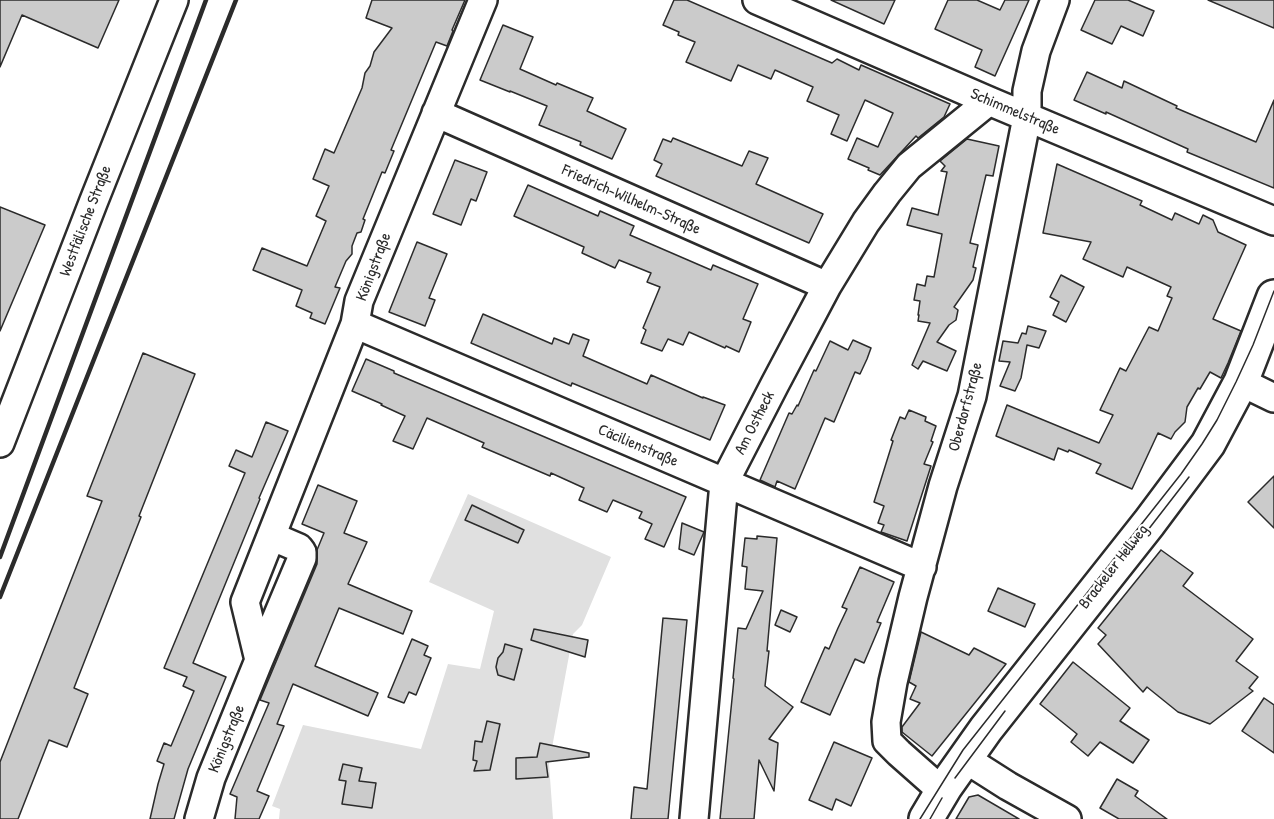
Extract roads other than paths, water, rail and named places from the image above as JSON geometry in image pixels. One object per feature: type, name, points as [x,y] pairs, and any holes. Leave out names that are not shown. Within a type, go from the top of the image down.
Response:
[{"type":"main road","name":"Brackeler Hellweg","points":[[926,819],[964,758],[1208,444],[1241,382],[1274,297]]},
{"type":"street","name":"Westfälische Straße","points":[[0,443],[174,0]]},
{"type":"street","name":"Königstraße","points":[[259,660],[245,602],[355,324],[360,301],[483,0]]},
{"type":"street","name":"Schimmelstraße","points":[[757,0],[1274,221]]},
{"type":"street","name":"Oberdorfstraße","points":[[942,791],[887,741],[886,722],[893,682],[921,567],[943,486],[972,396],[1027,117],[1029,81],[1036,51],[1055,0]]},
{"type":"street","name":"Am Ostheck","points":[[694,819],[724,483],[827,286],[866,222],[909,166],[989,101]]},
{"type":"street","name":"Friedrich-Wilhelm-Straße","points":[[436,113],[827,286]]},
{"type":"street","name":"Cäcilienstraße","points":[[355,324],[921,567]]},
{"type":"street","points":[[1241,382],[1274,398]]},
{"type":"street","name":"Königstraße","points":[[199,819],[212,778],[302,558],[299,548],[271,536]]},
{"type":"street","points":[[964,758],[1067,819]]},
{"type":"tram line","points":[[920,819],[963,750],[1181,474],[1202,444],[1236,382],[1274,291]]},
{"type":"tram line","points":[[1134,548],[1189,477]]},
{"type":"tram line","points":[[955,778],[1005,711]]},
{"type":"tram line","points":[[930,819],[942,798]]},
{"type":"railway","points":[[0,557],[206,0]]},
{"type":"railway","points":[[0,597],[236,0]]}]
